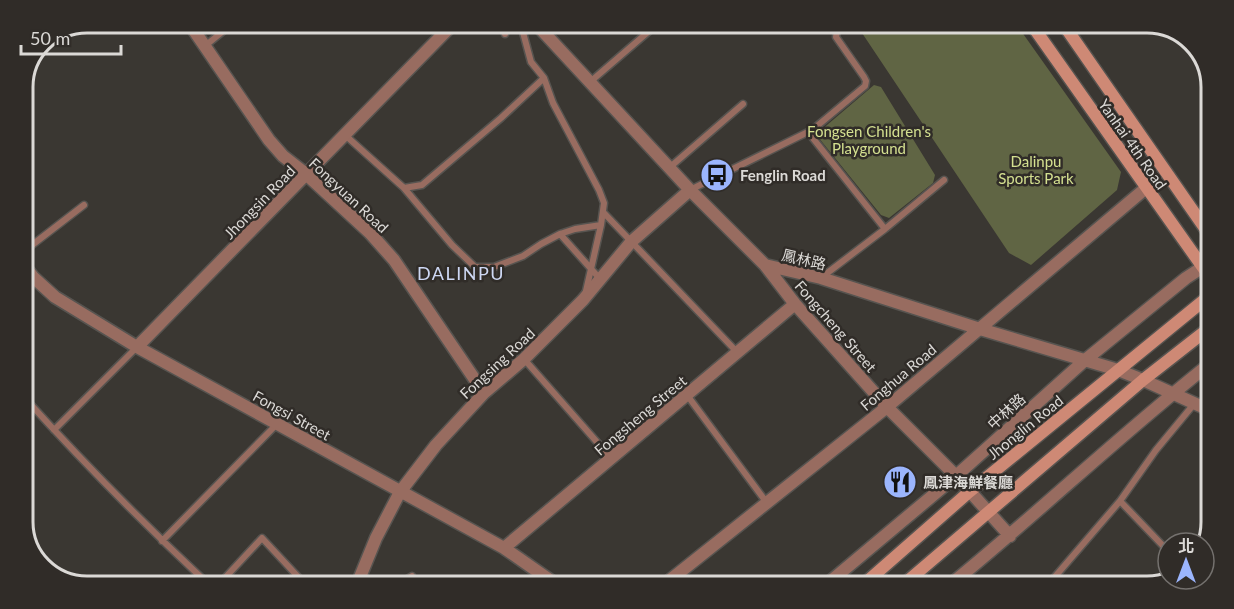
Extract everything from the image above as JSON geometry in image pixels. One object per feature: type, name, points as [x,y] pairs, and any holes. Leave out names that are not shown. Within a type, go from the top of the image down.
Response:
[{"type":"street","name":"Fongyuan Road","points":[[196,33],[269,140],[283,156],[370,232],[393,260],[483,393]]},
{"type":"street","name":"Jhongsin Road","points":[[138,347],[444,33]]},
{"type":"street","name":"鳳林路","points":[[544,33],[669,168],[765,266],[821,278],[1118,370],[1201,407]]},
{"type":"street","name":"Yanhai 4th Road","points":[[1038,33],[1146,188],[1201,261]]},
{"type":"street","name":"Yanhai 4th Road","points":[[1068,33],[1201,223]]},
{"type":"street","name":"Fonghua Road","points":[[675,576],[887,407],[1146,188]]},
{"type":"street","name":"Fongsing Road","points":[[360,576],[376,538],[400,492],[436,445],[483,393],[524,359],[584,300],[631,242],[690,190]]},
{"type":"street","name":"Fongcheng Street","points":[[765,266],[795,304],[887,407],[956,476],[1010,536]]},
{"type":"street","name":"中林路","points":[[836,576],[956,476],[1084,361],[1186,278],[1201,272]]},
{"type":"street","name":"Fongsi Street","points":[[33,277],[55,297],[138,347],[504,548],[544,576]]},
{"type":"street","name":"Jhonglin Road","points":[[874,576],[969,492],[1201,303]]},
{"type":"street","name":"Fongsheng Street","points":[[504,548],[795,304]]},
{"type":"street","points":[[914,576],[1143,380],[1201,334]]},
{"type":"street","points":[[961,576],[1201,371]]},
{"type":"lane","points":[[205,46],[221,33]]},
{"type":"lane","points":[[523,33],[531,62],[544,78],[553,103],[604,203],[584,300]]},
{"type":"lane","points":[[590,82],[647,33]]},
{"type":"lane","points":[[690,190],[808,132],[865,86],[864,77],[836,38],[837,33]]},
{"type":"lane","points":[[404,188],[422,185],[544,78]]},
{"type":"lane","points":[[669,168],[743,104]]},
{"type":"lane","points":[[808,132],[885,229]]},
{"type":"lane","points":[[345,135],[404,188],[452,245],[475,267],[494,267],[523,256],[560,234],[601,225]]},
{"type":"lane","points":[[821,278],[944,180]]},
{"type":"lane","points":[[33,244],[84,205]]},
{"type":"lane","points":[[603,212],[737,352]]},
{"type":"lane","points":[[560,234],[601,280]]},
{"type":"lane","points":[[54,430],[138,347]]},
{"type":"lane","points":[[524,359],[611,458]]},
{"type":"lane","points":[[686,395],[767,503]]},
{"type":"lane","points":[[1056,576],[1120,501],[1156,450],[1194,404]]},
{"type":"lane","points":[[33,407],[162,541],[200,576]]},
{"type":"lane","points":[[162,541],[277,424]]},
{"type":"lane","points":[[1120,501],[1156,538]]},
{"type":"lane","points":[[227,576],[262,538],[297,576]]},
{"type":"green space","name":"Dalinpu Sports Park","points":[[862,33],[1023,33],[1121,172],[1117,190],[1031,265],[1009,253]]},
{"type":"green space","name":"Fongsen Children's Playground","points":[[874,85],[881,87],[935,175],[933,183],[889,218],[881,215],[818,137],[820,131]]},
{"type":"place","name":"Fenglin Road","points":[[717,175]]},
{"type":"place","name":"鳳津海鮮餐廳","points":[[900,482]]},
{"type":"district","name":"DALINPU","points":[[461,273]]}]
